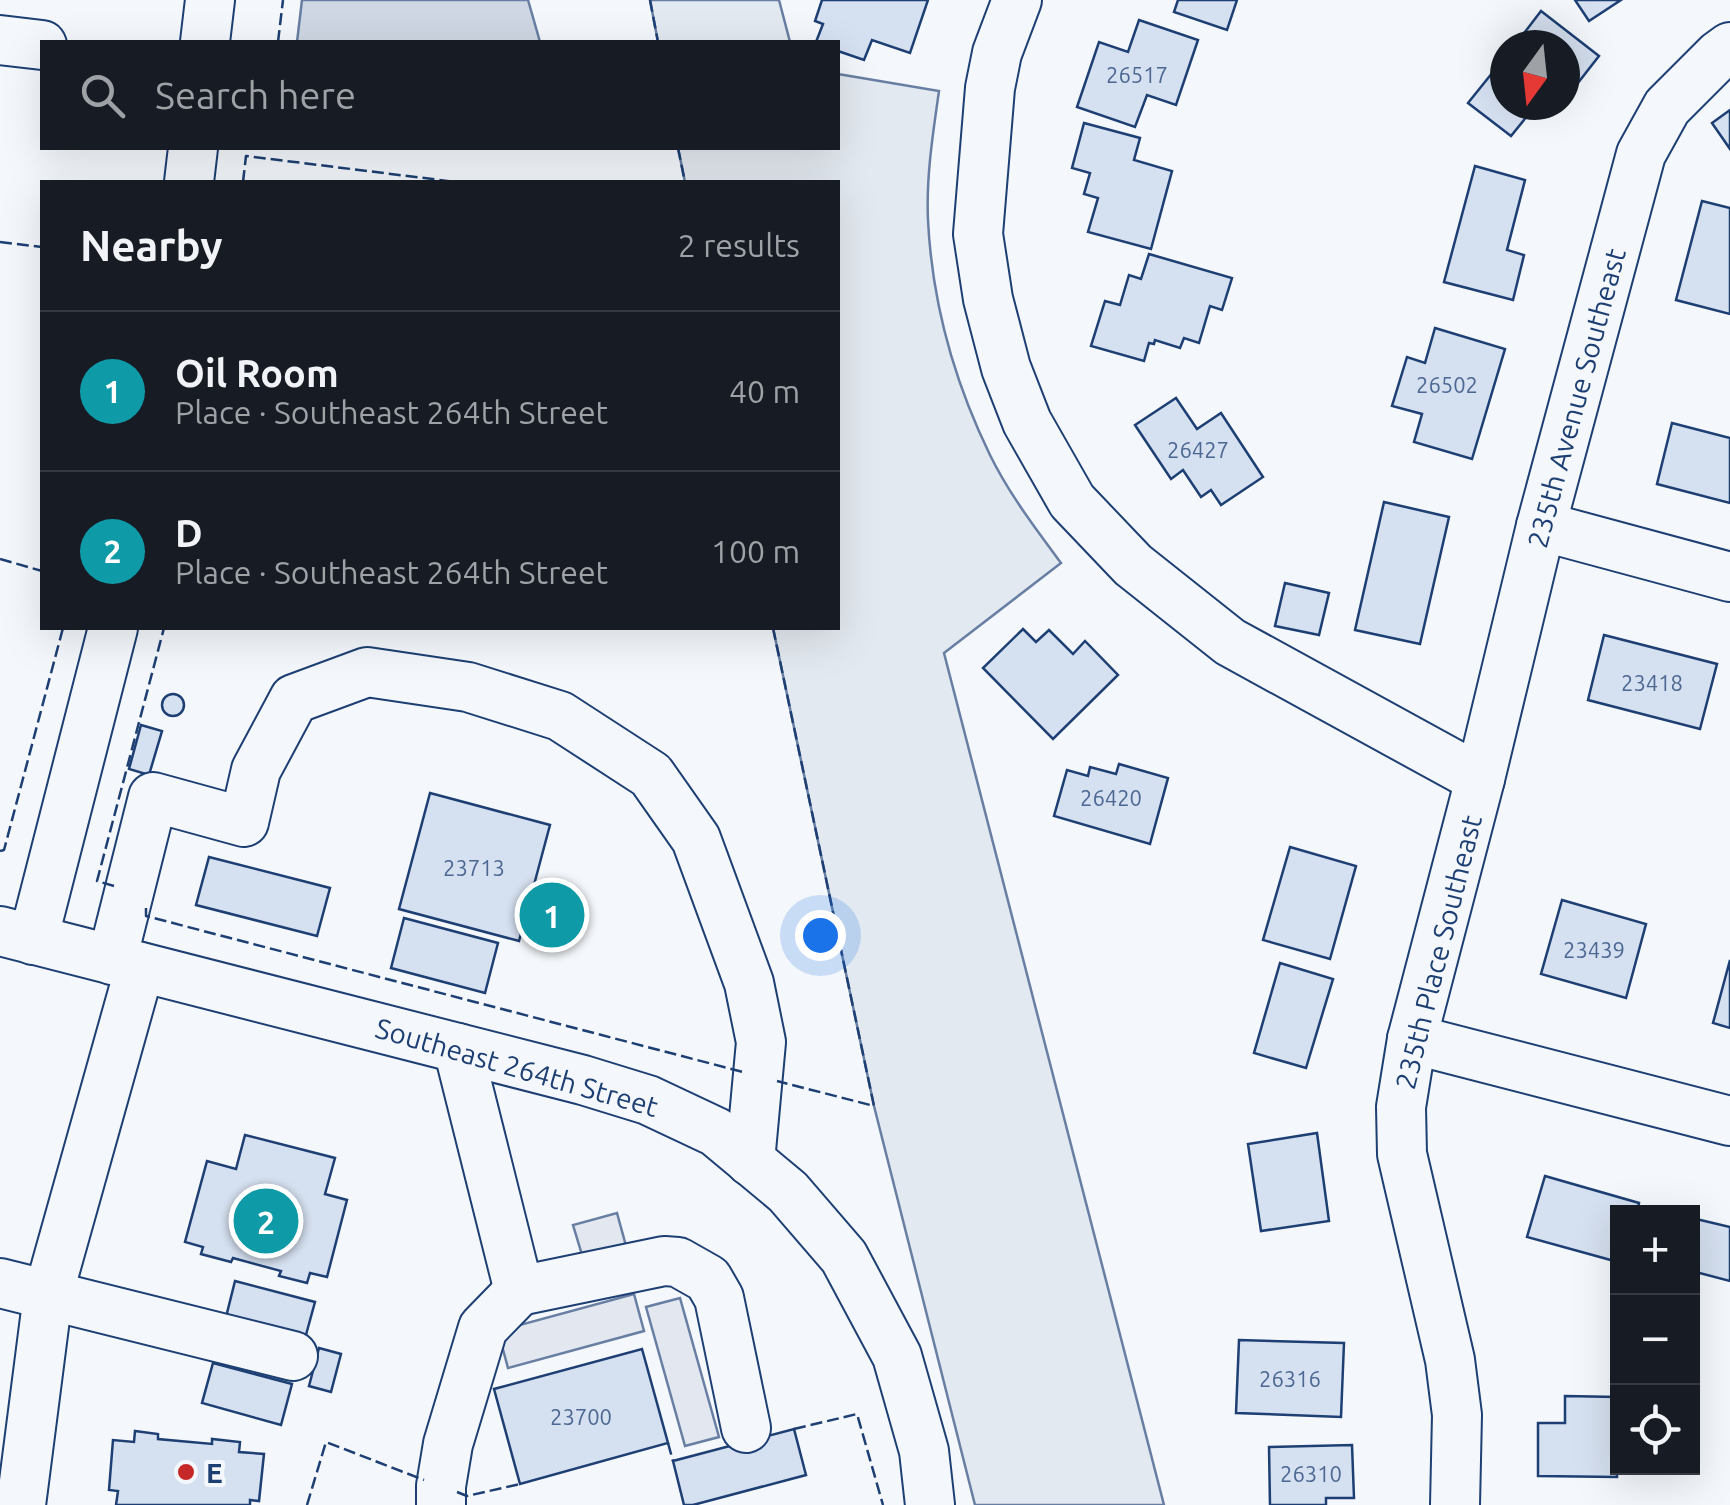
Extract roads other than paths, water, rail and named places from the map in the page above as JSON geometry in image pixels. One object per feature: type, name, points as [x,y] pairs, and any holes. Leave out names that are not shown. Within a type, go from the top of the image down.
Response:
[{"type":"street","points":[[206,40],[210,0]]},
{"type":"street","points":[[1017,0],[997,53],[990,88],[978,234],[988,299],[1006,368],[1027,422],[1072,501],[1133,565],[1230,642],[1480,779]]},
{"type":"street","points":[[0,40],[40,45]]},
{"type":"street","name":"235th Avenue Southeast","points":[[1480,779],[1541,526],[1641,154],[1667,106],[1730,47]]},
{"type":"street","points":[[189,180],[193,150]]},
{"type":"street","points":[[1541,526],[1730,577]]},
{"type":"street","points":[[16,936],[112,630]]},
{"type":"street","points":[[22,1505],[48,1295],[126,964],[153,797],[244,822],[256,770],[294,700],[367,672],[468,688],[560,716],[651,775],[696,839],[749,984],[761,1042],[750,1160]]},
{"type":"street","name":"235th Place Southeast","points":[[1455,1505],[1457,1415],[1450,1360],[1402,1154],[1400,1107],[1412,1038],[1480,779]]},
{"type":"street","name":"Southeast 264th Street","points":[[16,936],[583,1080],[648,1100],[716,1132],[788,1192],[844,1257],[897,1356],[924,1451],[930,1505]]},
{"type":"street","points":[[1412,1038],[1730,1120]]},
{"type":"street","points":[[458,1048],[519,1291]]},
{"type":"street","points":[[441,1505],[448,1444],[483,1328],[519,1291],[664,1261],[678,1262],[708,1279],[720,1298],[746,1428]]},
{"type":"street","points":[[0,1284],[293,1356]]},
{"type":"place","name":"Oil Room","points":[[552,915]]},
{"type":"place","name":"D","points":[[266,1221]]},
{"type":"place","name":"E","points":[[186,1472]]}]
